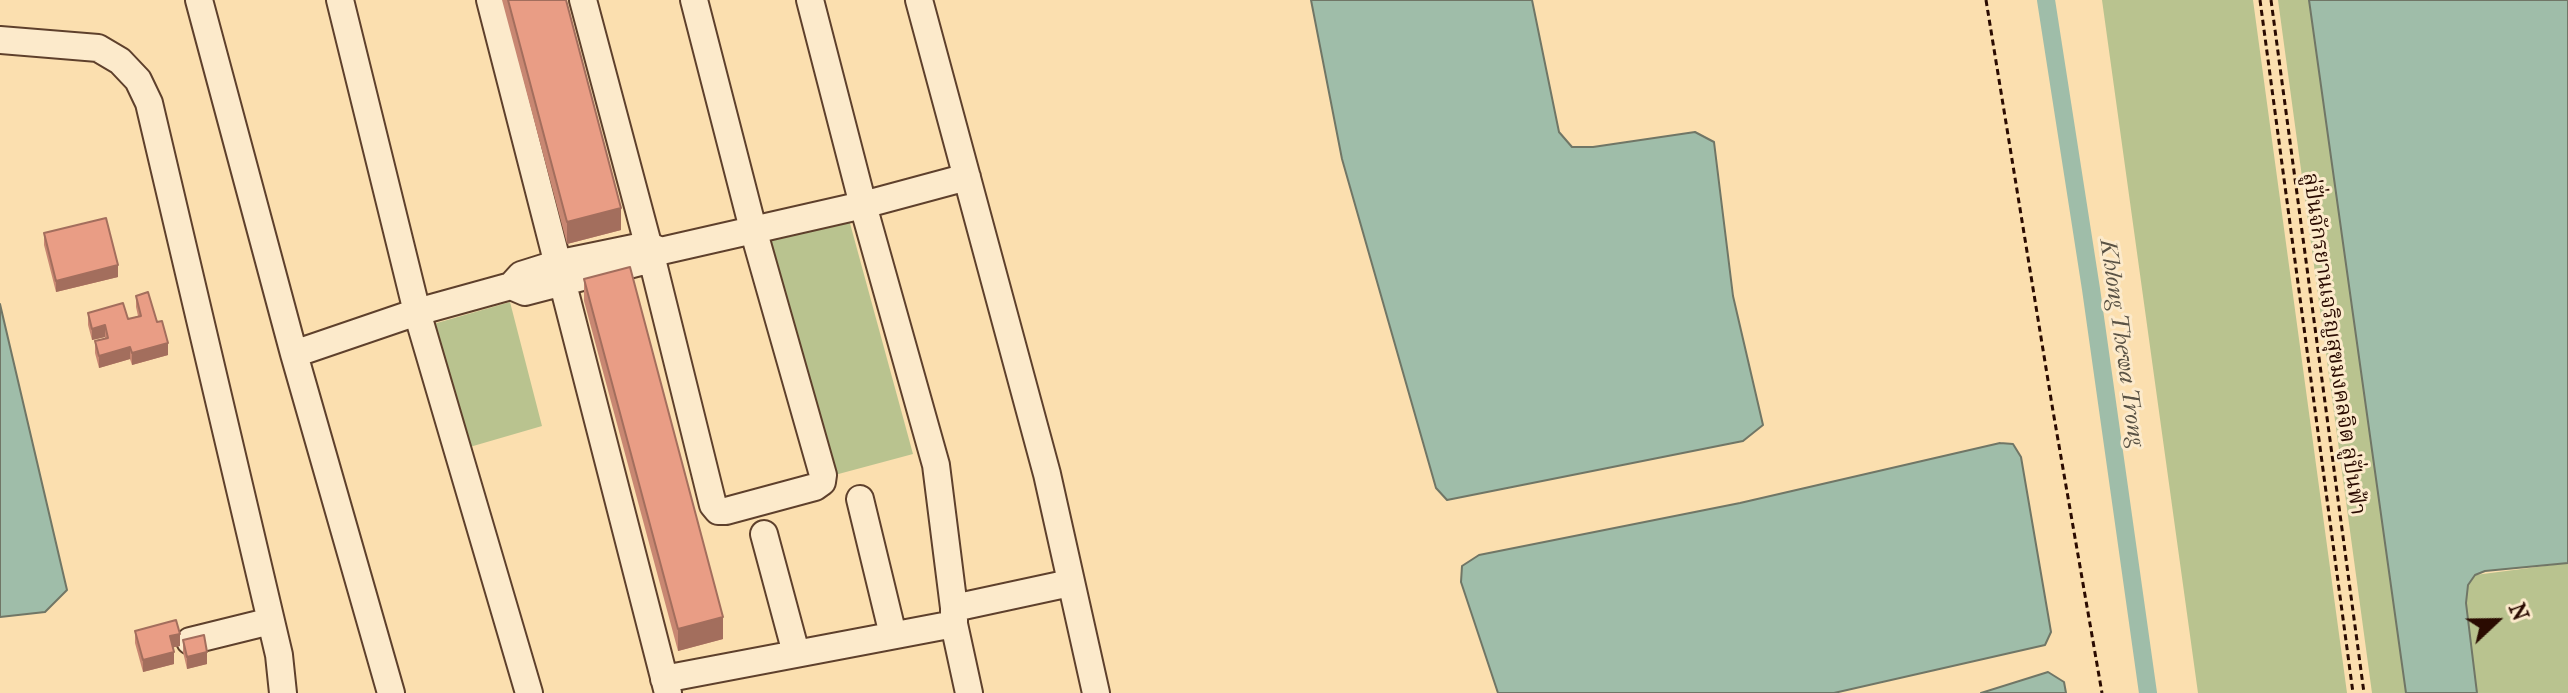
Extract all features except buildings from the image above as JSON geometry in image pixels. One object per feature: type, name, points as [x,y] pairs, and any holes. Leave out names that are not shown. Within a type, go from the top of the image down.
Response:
[{"type":"street","points":[[199,0],[294,354],[391,693]]},
{"type":"street","points":[[340,0],[417,312],[529,693]]},
{"type":"street","points":[[490,0],[666,686],[796,653],[893,635],[1070,583]]},
{"type":"street","points":[[583,0],[654,252],[713,505],[718,511],[726,511],[815,487],[822,482],[823,475],[753,229],[694,0]]},
{"type":"street","points":[[810,0],[863,205],[936,465],[954,616],[969,693]]},
{"type":"street","points":[[919,0],[1047,474],[1096,693]]},
{"type":"street","points":[[0,40],[98,48],[120,61],[138,80],[149,103],[279,655],[283,693]]},
{"type":"street","points":[[294,354],[417,312],[511,286],[521,275],[559,274],[863,205],[967,177]]},
{"type":"street","points":[[860,499],[893,635]]},
{"type":"street","points":[[764,534],[796,653]]},
{"type":"street","points":[[190,641],[271,621]]},
{"type":"path","points":[[1986,0],[2102,693]]},
{"type":"path","points":[[2260,0],[2353,693]]},
{"type":"path","name":"ลู่ปั่นจักรยานเจริญสุขมงคลจิต ลู่ปั่นฟ้า","points":[[2271,0],[2364,693]]},
{"type":"green space","points":[[2102,0],[2253,0],[2347,693],[2198,693]]},
{"type":"green space","points":[[2278,0],[2309,0],[2406,693],[2372,693]]},
{"type":"green space","points":[[848,216],[913,454],[831,476],[766,238]]},
{"type":"green space","points":[[510,302],[542,426],[456,451],[423,327]]},
{"type":"green space","points":[[2568,563],[2568,693],[2477,693],[2466,603],[2468,585],[2475,575]]},
{"type":"shaded area","points":[[1311,0],[1532,0],[1559,132],[1572,147],[1593,147],[1695,132],[1714,142],[1733,296],[1763,425],[1743,441],[1447,500],[1436,488],[1342,159]]},
{"type":"shaded area","points":[[2309,0],[2568,0],[2568,563],[2485,571],[2475,575],[2468,585],[2466,603],[2477,693],[2406,693]]},
{"type":"shaded area","points":[[0,304],[67,590],[45,612],[0,617]]},
{"type":"shaded area","points":[[2000,443],[2013,444],[2021,457],[2051,632],[2045,645],[1834,693],[1498,693],[1461,582],[1462,566],[1479,555],[1740,503]]},
{"type":"shaded area","points":[[2048,672],[2064,682],[2066,693],[1981,693]]},
{"type":"waterway","name":"Khlong Thewa Trong","points":[[2046,0],[2091,289],[2148,693]]}]
